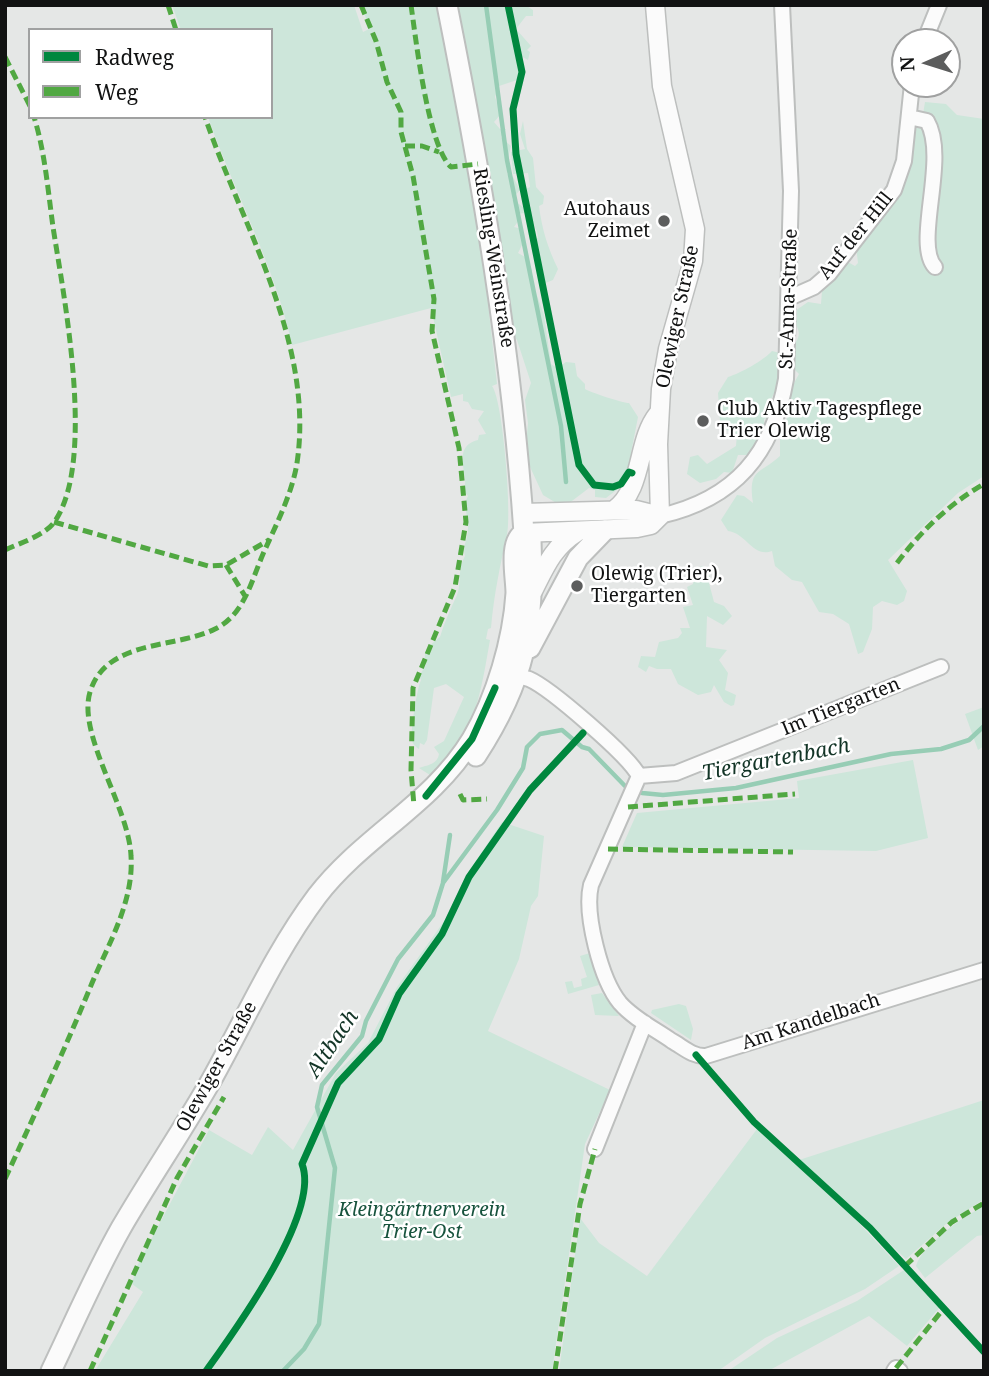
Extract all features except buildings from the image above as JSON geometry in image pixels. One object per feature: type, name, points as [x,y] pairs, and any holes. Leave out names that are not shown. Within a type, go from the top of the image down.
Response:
[{"type":"main road","name":"Riesling-Weinstraße","points":[[447,5],[478,164],[506,334],[523,513]]},
{"type":"main road","name":"Olewiger Straße","points":[[426,796],[471,739],[495,688],[514,608],[516,543],[524,533],[523,513]]},
{"type":"main road","points":[[521,667],[579,558],[605,530]]},
{"type":"main road","name":"Olewiger Straße","points":[[51,1371],[121,1229],[211,1081],[300,922],[326,884],[351,858],[426,796],[447,785],[471,763],[493,729],[521,667],[533,591],[531,539],[524,533]]},
{"type":"street","name":"Olewiger Straße","points":[[655,5],[662,86],[695,229],[692,261],[668,349],[658,414],[660,516]]},
{"type":"street","name":"St.-Anna-Straße","points":[[524,533],[645,527],[660,516],[702,504],[728,487],[766,443],[775,424],[786,379],[789,298],[791,191],[782,5]]},
{"type":"street","points":[[930,28],[939,5]]},
{"type":"street","name":"Auf der Hill","points":[[789,298],[814,287],[829,274],[882,208],[901,175],[911,98]]},
{"type":"street","points":[[909,117],[927,121],[933,143],[933,193],[927,251],[935,267]]},
{"type":"street","points":[[614,510],[623,501],[632,484],[649,426],[658,414]]},
{"type":"street","points":[[523,513],[614,510],[648,511],[660,516]]},
{"type":"street","points":[[533,591],[551,554],[562,541],[577,532]]},
{"type":"street","points":[[495,688],[521,667],[626,761],[636,786]]},
{"type":"street","name":"Im Tiergarten","points":[[636,786],[676,773],[941,667]]},
{"type":"street","name":"Am Kandelbach","points":[[636,786],[591,885],[588,904],[610,987],[624,1006],[645,1023],[696,1055],[706,1056],[984,970]]},
{"type":"street","points":[[595,1149],[645,1023]]},
{"type":"street","points":[[894,1371],[897,1368],[900,1371]]},
{"type":"green space","points":[[172,5],[354,5],[363,32],[369,29],[362,5],[437,5],[480,231],[497,384],[492,386],[500,412],[506,458],[508,523],[491,628],[488,629],[486,639],[490,640],[487,658],[474,715],[457,749],[445,764],[430,775],[419,768],[436,760],[439,754],[434,747],[444,741],[464,697],[446,684],[434,688],[427,740],[424,745],[420,743],[419,749],[412,736],[421,680],[419,676],[426,665],[426,651],[440,637],[457,595],[468,529],[468,496],[465,490],[463,455],[471,442],[478,440],[479,435],[486,434],[478,420],[484,411],[472,409],[468,402],[463,401],[463,394],[451,397],[431,308],[292,345],[276,288],[209,119],[273,119],[273,28],[180,28]]},
{"type":"green space","points":[[453,5],[525,5],[533,10],[533,16],[526,16],[516,29],[531,46],[527,50],[530,52],[528,60],[521,56],[523,78],[499,86],[495,97],[501,114],[494,122],[500,129],[506,129],[501,137],[511,146],[508,158],[505,159],[509,164],[507,174],[513,177],[520,190],[512,199],[523,207],[524,213],[518,214],[519,220],[514,227],[522,229],[525,239],[518,253],[527,258],[532,270],[531,279],[544,315],[551,364],[557,368],[566,362],[575,363],[577,376],[585,384],[585,389],[629,403],[638,417],[631,453],[635,460],[626,487],[623,485],[606,498],[595,497],[595,490],[589,488],[568,504],[558,504],[543,495],[525,456],[528,423],[525,400],[531,383],[517,340],[512,334],[504,255],[501,246],[494,239],[498,228],[491,223],[490,172],[483,157]]},
{"type":"green space","points":[[925,102],[946,104],[957,115],[984,119],[984,476],[958,493],[888,560],[907,591],[904,601],[897,605],[882,601],[873,607],[872,629],[863,652],[858,654],[849,624],[833,614],[819,612],[802,582],[792,580],[775,566],[772,551],[765,552],[754,548],[740,536],[728,531],[721,520],[737,495],[744,496],[753,503],[754,478],[780,456],[780,438],[789,412],[786,407],[789,386],[799,374],[793,368],[790,349],[796,343],[799,333],[795,311],[808,302],[821,304],[822,291],[846,261],[855,266],[858,263],[856,246],[889,204],[894,204],[898,190],[903,189],[903,137],[923,114]]},
{"type":"green space","points":[[523,121],[527,149],[533,158],[536,187],[544,196],[543,204],[539,206],[544,231],[558,269],[553,280],[543,284],[540,282],[541,268],[533,240],[538,238],[537,232],[528,210],[531,206],[525,204],[524,190],[530,187],[528,173],[513,174],[511,152],[525,149],[520,134]]},
{"type":"green space","points":[[772,351],[780,353],[783,361],[777,369],[780,381],[770,402],[770,417],[764,419],[766,434],[749,455],[738,455],[732,473],[724,472],[716,479],[700,483],[687,474],[690,457],[698,455],[707,464],[736,446],[737,434],[724,429],[720,421],[718,393],[728,377],[752,366]]},
{"type":"green space","points":[[703,566],[710,576],[714,602],[724,606],[732,616],[723,625],[707,616],[706,647],[727,650],[719,660],[728,673],[725,690],[736,695],[734,705],[731,706],[724,702],[714,685],[711,692],[698,695],[678,684],[671,669],[649,666],[646,672],[638,667],[641,656],[655,657],[659,642],[678,638],[682,633],[680,628],[690,628],[683,607],[693,605],[687,587],[693,584],[696,568]]},
{"type":"green space","points":[[984,707],[984,746],[978,750],[965,714]]},
{"type":"green space","points":[[913,760],[928,838],[876,851],[622,847],[637,813],[799,798],[797,781]]},
{"type":"green space","name":"Kleingärtnerverein Trier-Ost","points":[[502,822],[544,836],[538,896],[531,906],[519,959],[488,1031],[610,1090],[585,1144],[552,1371],[95,1371],[143,1292],[132,1284],[136,1268],[209,1130],[252,1155],[268,1127],[293,1150],[336,1073],[368,1043],[397,987],[447,917],[467,874]]},
{"type":"green space","points":[[590,953],[599,985],[568,994],[565,982],[572,981],[574,988],[582,986],[581,979],[587,977],[580,956]]},
{"type":"green space","points":[[602,993],[619,1016],[595,1015],[591,995]]},
{"type":"green space","points":[[679,1004],[686,1006],[693,1029],[691,1040],[651,1013],[652,1010]]},
{"type":"green space","points":[[984,1100],[984,1199],[946,1224],[906,1259],[799,1160]]},
{"type":"green space","points":[[757,1129],[843,1206],[899,1266],[865,1289],[765,1338],[718,1371],[559,1371],[580,1218],[599,1243],[647,1276]]},
{"type":"green space","points":[[984,1206],[984,1235],[977,1236],[925,1278],[916,1266],[926,1249],[955,1224]]},
{"type":"green space","points":[[904,1270],[940,1307],[907,1346],[869,1316],[768,1371],[728,1371],[777,1338],[857,1301]]},
{"type":"waterway","points":[[486,5],[507,160],[561,426],[566,482]]},
{"type":"waterway","name":"Altbach","points":[[283,1371],[304,1349],[319,1324],[335,1168],[317,1107],[322,1085],[362,1036],[366,1021],[398,959],[433,915],[443,883],[497,810],[523,768],[527,747],[540,734],[562,730],[582,747],[589,749],[625,786],[642,793],[663,795],[736,788],[891,754],[941,749],[969,740],[984,726]]},
{"type":"waterway","points":[[443,882],[450,835]]},
{"type":"marked path","points":[[168,5],[175,28]]},
{"type":"marked path","points":[[361,5],[376,41],[387,82],[401,112],[401,132],[413,176],[434,299],[432,331],[459,448],[466,522],[455,587],[413,688],[411,770],[414,806]]},
{"type":"marked path","points":[[411,5],[424,91],[443,155],[451,167],[478,164]]},
{"type":"marked path","points":[[5,57],[28,102]]},
{"type":"marked path","points":[[5,550],[39,534],[55,521],[67,494],[74,459],[75,420],[69,335],[44,158],[35,119]]},
{"type":"marked path","points":[[5,1179],[113,937],[129,889],[131,856],[128,837],[91,729],[88,709],[90,692],[98,675],[126,654],[199,635],[215,629],[233,615],[245,597],[283,509],[297,463],[300,418],[286,330],[272,286],[206,119]]},
{"type":"marked path","points":[[405,146],[422,146],[439,152]]},
{"type":"marked path","points":[[897,563],[936,519],[984,484]]},
{"type":"marked path","points":[[54,522],[208,566],[226,565],[269,540]]},
{"type":"marked path","points":[[226,565],[245,596]]},
{"type":"marked path","points":[[460,794],[463,800],[487,799]]},
{"type":"marked path","points":[[628,807],[795,794]]},
{"type":"marked path","points":[[608,849],[793,852]]},
{"type":"marked path","points":[[90,1371],[177,1178],[224,1097]]},
{"type":"marked path","points":[[555,1371],[580,1204],[595,1149]]},
{"type":"marked path","points":[[905,1266],[952,1222],[984,1203]]},
{"type":"marked path","points":[[896,1368],[944,1308]]},
{"type":"cycle path","points":[[508,5],[522,72],[513,109],[516,154],[579,465],[594,485],[613,487],[621,484],[629,472],[632,473]]},
{"type":"cycle path","points":[[426,796],[472,739],[495,688]]},
{"type":"cycle path","points":[[206,1371],[254,1301],[287,1241],[299,1212],[304,1185],[302,1164],[338,1083],[379,1039],[399,994],[442,934],[469,877],[530,790],[583,733]]},
{"type":"cycle path","points":[[696,1055],[754,1122],[870,1228],[984,1352]]},
{"type":"place","name":"Autohaus Zeimet","points":[[664,221]]},
{"type":"place","name":"Club Aktiv Tagespflege Trier Olewig","points":[[703,421]]},
{"type":"place","name":"Olewig (Trier), Tiergarten","points":[[577,586]]},
{"type":"water label","name":"Tiergartenbach","points":[[776,760]]}]
